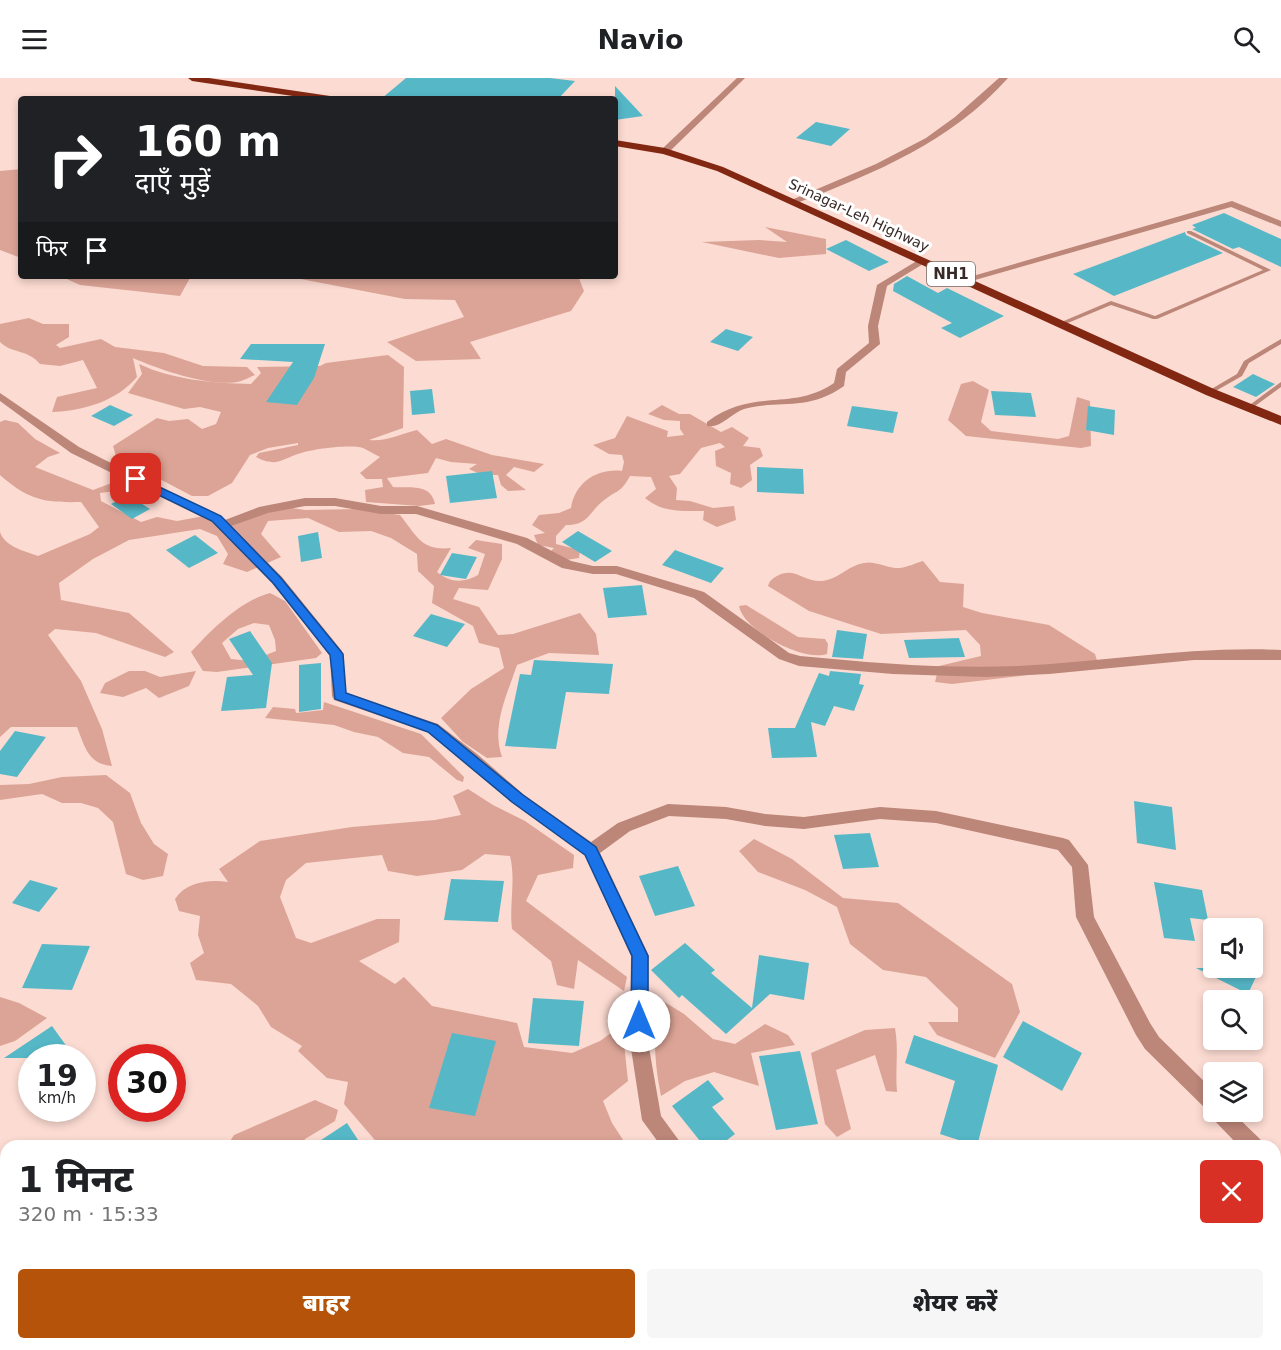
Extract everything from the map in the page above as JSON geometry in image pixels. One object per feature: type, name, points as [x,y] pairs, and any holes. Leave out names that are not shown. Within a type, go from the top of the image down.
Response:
[{"type":"highway","points":[[192,78],[310,96]]},
{"type":"highway","name":"Srinagar-Leh Highway","points":[[618,143],[665,151],[720,169],[1210,392],[1281,421]]},
{"type":"street","points":[[665,151],[741,78]]},
{"type":"street","points":[[794,201],[879,168],[931,139],[973,107],[1004,78]]},
{"type":"street","points":[[964,280],[1232,204],[1281,224]]},
{"type":"street","points":[[711,424],[743,406],[804,402],[827,394],[840,384],[841,371],[875,344],[873,326],[882,285],[923,261]]},
{"type":"street","points":[[0,396],[75,450],[217,519],[277,580],[337,654],[339,696],[433,729],[518,798],[591,851],[640,956],[639,1042],[652,1120],[668,1140]]},
{"type":"street","points":[[223,525],[272,506],[297,502],[333,502],[382,510],[403,508],[417,510],[522,541],[567,565],[593,570],[617,570],[699,595],[784,656],[799,661],[895,671],[971,673],[1050,669],[1186,656],[1256,653],[1281,655]]},
{"type":"street","points":[[591,851],[624,827],[668,810],[726,813],[765,820],[804,823],[880,813],[936,817],[1063,846],[1080,865],[1084,917],[1143,1029],[1152,1043],[1203,1095]]},
{"type":"street","points":[[1229,1122],[1247,1140]]},
{"type":"lane","points":[[1061,324],[1111,303],[1155,318],[1268,270],[1189,232]]},
{"type":"lane","points":[[1210,392],[1239,375],[1246,362],[1281,341]]},
{"type":"lane","points":[[1249,408],[1281,384]]},
{"type":"shaded area","points":[[18,169],[18,257],[0,250],[0,171]]},
{"type":"shaded area","points":[[765,227],[826,239],[826,254],[779,258],[702,242],[759,240],[787,242]]},
{"type":"shaded area","points":[[67,279],[189,279],[180,296],[80,285]]},
{"type":"shaded area","points":[[301,279],[579,279],[584,291],[571,311],[470,342],[481,359],[416,361],[387,342],[464,317],[455,300],[405,299]]},
{"type":"shaded area","points":[[29,318],[43,324],[69,324],[69,337],[56,345],[60,348],[101,339],[115,347],[164,353],[203,366],[247,367],[255,375],[237,382],[212,382],[170,372],[133,358],[137,377],[120,392],[87,407],[52,412],[57,397],[97,388],[83,360],[60,366],[40,364],[30,356],[0,342],[0,324]]},
{"type":"shaded area","points":[[388,355],[404,367],[403,428],[369,440],[387,439],[417,430],[432,444],[446,439],[492,455],[544,464],[534,472],[514,467],[506,475],[526,490],[508,491],[501,485],[498,475],[482,475],[469,469],[477,464],[436,458],[428,473],[387,478],[393,487],[413,487],[424,490],[433,497],[435,504],[419,506],[366,502],[365,490],[383,487],[382,479],[366,479],[360,473],[380,457],[363,448],[341,447],[314,450],[274,462],[256,457],[259,453],[298,445],[298,443],[268,448],[250,455],[232,483],[208,496],[192,496],[116,456],[113,446],[157,418],[169,421],[188,419],[202,429],[216,424],[221,412],[200,407],[184,409],[128,393],[142,374],[139,364],[166,374],[194,380],[251,384],[261,373],[257,367],[320,366],[326,363]]},
{"type":"shaded area","points":[[973,381],[989,390],[981,422],[991,431],[1058,439],[1069,436],[1077,397],[1090,401],[1091,446],[1081,448],[966,436],[948,420],[961,384]]},
{"type":"shaded area","points":[[662,405],[679,414],[690,414],[721,432],[732,427],[749,438],[743,446],[760,448],[763,456],[750,465],[752,480],[741,488],[730,484],[731,473],[716,466],[715,451],[725,447],[720,443],[701,448],[680,474],[669,476],[677,488],[676,500],[690,501],[713,508],[734,506],[736,520],[717,527],[703,520],[704,511],[666,509],[645,498],[656,489],[651,477],[630,476],[621,489],[598,505],[588,518],[579,523],[566,525],[556,536],[556,544],[580,550],[579,558],[566,560],[550,552],[554,548],[538,545],[534,535],[545,533],[532,525],[539,515],[559,513],[571,508],[577,491],[589,479],[604,472],[622,471],[624,462],[622,455],[609,454],[593,445],[615,438],[627,416],[668,431],[667,437],[684,435],[680,429],[680,421],[664,420],[648,414]]},
{"type":"shaded area","points":[[5,420],[18,423],[35,439],[60,453],[48,457],[35,467],[93,490],[120,480],[131,489],[100,493],[101,501],[141,522],[157,517],[177,521],[204,516],[237,523],[285,507],[305,510],[359,509],[400,515],[426,544],[433,547],[451,548],[437,572],[457,581],[478,575],[485,554],[468,548],[476,540],[502,544],[502,559],[488,590],[459,588],[453,599],[479,607],[498,635],[513,634],[580,613],[596,634],[599,655],[549,653],[517,665],[499,722],[498,734],[502,757],[487,758],[463,742],[441,718],[471,689],[504,668],[499,648],[479,643],[473,626],[432,603],[434,586],[418,571],[417,554],[391,538],[371,531],[339,532],[308,518],[268,521],[261,534],[281,557],[247,572],[223,564],[228,554],[217,536],[200,529],[129,540],[93,559],[59,583],[61,600],[129,613],[174,652],[165,657],[96,633],[55,629],[48,635],[81,681],[102,729],[112,766],[104,765],[92,758],[85,748],[77,727],[11,727],[0,737],[0,532],[11,545],[38,556],[90,534],[99,527],[81,502],[57,502],[28,495],[0,475],[0,422]]},
{"type":"shaded area","points":[[923,561],[940,582],[964,584],[963,607],[982,613],[1049,625],[1095,654],[1099,667],[952,684],[935,682],[939,666],[981,656],[980,645],[966,630],[881,634],[809,611],[768,586],[772,579],[783,573],[794,573],[821,581],[864,563],[900,568]]},
{"type":"shaded area","points":[[270,593],[285,601],[322,653],[316,658],[217,672],[203,671],[191,652],[227,617],[259,597]],"holes":[[[254,623],[269,625],[275,640],[276,651],[251,661],[231,659],[222,643],[238,629]]]},
{"type":"shaded area","points":[[746,605],[798,637],[825,639],[828,644],[827,654],[816,655],[790,649],[762,634],[743,615],[739,606]]},
{"type":"shaded area","points":[[129,671],[145,671],[160,677],[196,671],[189,686],[159,698],[146,688],[123,697],[100,693],[105,683]]},
{"type":"shaded area","points":[[324,702],[421,734],[464,777],[463,782],[457,780],[429,757],[403,753],[378,737],[334,725],[265,718],[273,707],[295,709],[296,713],[323,710]]},
{"type":"shaded area","points":[[106,775],[130,793],[141,823],[154,844],[168,854],[163,876],[143,880],[126,874],[113,822],[98,808],[81,803],[62,803],[42,794],[0,800],[0,785],[29,784],[62,777]]},
{"type":"shaded area","points":[[468,789],[525,821],[574,855],[573,868],[538,875],[526,901],[627,977],[624,991],[578,960],[574,989],[557,985],[551,961],[512,929],[510,856],[485,854],[462,870],[417,876],[388,871],[382,855],[306,863],[286,880],[280,897],[296,938],[311,943],[377,919],[400,919],[399,942],[359,961],[395,984],[404,977],[432,1006],[517,1023],[524,1047],[572,1053],[600,1041],[622,1025],[628,1081],[603,1101],[612,1123],[623,1140],[375,1140],[344,1104],[348,1082],[327,1078],[298,1051],[302,1046],[271,1027],[258,1006],[231,984],[196,980],[190,963],[204,953],[198,935],[200,916],[179,911],[175,899],[185,889],[198,883],[228,882],[219,869],[260,841],[352,827],[435,820],[461,815],[453,796]]},
{"type":"shaded area","points":[[754,839],[792,859],[843,898],[898,903],[1012,984],[1020,1012],[995,1058],[937,1035],[928,1022],[958,1022],[958,1008],[926,977],[883,970],[850,944],[837,907],[805,890],[758,872],[739,851]]},
{"type":"shaded area","points":[[0,997],[19,1003],[47,1018],[15,1041],[0,1046]]},
{"type":"shaded area","points":[[658,998],[684,1014],[713,1039],[735,1044],[765,1024],[788,1035],[795,1045],[751,1053],[759,1086],[714,1072],[685,1081],[661,1096],[655,1047]]},
{"type":"shaded area","points":[[895,1028],[897,1092],[886,1091],[875,1055],[836,1070],[851,1129],[837,1137],[825,1124],[811,1053],[865,1030]]},
{"type":"shaded area","points":[[315,1100],[338,1110],[335,1121],[305,1140],[231,1140],[234,1135]]},
{"type":"building","points":[[406,78],[550,78],[575,81],[561,96],[385,96]]},
{"type":"building","points":[[615,86],[643,116],[618,120],[618,96],[615,96]]},
{"type":"building","points":[[816,122],[850,129],[831,146],[796,138]]},
{"type":"building","points":[[1224,213],[1281,239],[1281,267],[1239,247],[1233,249],[1192,229],[1196,228],[1192,225]]},
{"type":"building","points":[[1185,232],[1186,235],[1223,253],[1114,296],[1073,274]]},
{"type":"building","points":[[846,240],[889,262],[869,271],[826,249]]},
{"type":"building","points":[[907,276],[938,293],[947,288],[1004,316],[960,338],[941,328],[952,323],[893,291],[894,284]]},
{"type":"building","points":[[726,329],[753,337],[738,351],[710,342]]},
{"type":"building","points":[[251,344],[325,344],[314,378],[297,405],[266,402],[293,362],[240,359]]},
{"type":"building","points":[[1253,374],[1275,384],[1256,397],[1233,387]]},
{"type":"building","points":[[432,389],[435,413],[412,415],[410,391]]},
{"type":"building","points":[[991,391],[1031,393],[1036,417],[995,415]]},
{"type":"building","points":[[110,405],[133,415],[114,426],[91,416]]},
{"type":"building","points":[[852,406],[898,412],[893,433],[847,426]]},
{"type":"building","points":[[1088,406],[1115,410],[1114,435],[1086,430]]},
{"type":"building","points":[[757,467],[803,469],[804,494],[757,492]]},
{"type":"building","points":[[492,471],[497,498],[450,503],[446,476]]},
{"type":"building","points":[[128,495],[150,509],[132,519],[111,504]]},
{"type":"building","points":[[578,531],[612,551],[595,562],[562,542]]},
{"type":"building","points":[[318,532],[322,558],[301,562],[298,536]]},
{"type":"building","points":[[195,535],[218,553],[189,568],[166,550]]},
{"type":"building","points":[[675,550],[724,568],[711,583],[662,565]]},
{"type":"building","points":[[452,553],[477,557],[466,579],[440,575]]},
{"type":"building","points":[[642,585],[647,615],[608,618],[603,588]]},
{"type":"building","points":[[431,614],[465,624],[447,647],[413,636]]},
{"type":"building","points":[[837,630],[867,634],[863,659],[832,657]]},
{"type":"building","points":[[250,631],[272,663],[266,708],[221,711],[227,677],[253,675],[229,639]]},
{"type":"building","points":[[959,638],[965,657],[909,658],[904,640]]},
{"type":"building","points":[[534,660],[613,664],[609,694],[566,692],[556,749],[505,746],[520,674],[531,675]]},
{"type":"building","points":[[321,663],[321,709],[299,712],[299,665]]},
{"type":"building","points":[[830,671],[861,674],[859,684],[864,685],[854,711],[834,706],[825,726],[811,722],[817,757],[772,758],[768,728],[795,728],[819,673],[829,676]]},
{"type":"building","points":[[15,731],[46,737],[17,777],[0,774],[0,751]]},
{"type":"building","points":[[1134,801],[1172,807],[1176,850],[1137,843]]},
{"type":"building","points":[[870,833],[879,867],[843,869],[834,835]]},
{"type":"building","points":[[678,866],[695,906],[655,916],[639,876]]},
{"type":"building","points":[[451,879],[504,881],[498,922],[444,920]]},
{"type":"building","points":[[30,880],[58,888],[39,912],[12,903]]},
{"type":"building","points":[[1154,882],[1202,890],[1208,918],[1190,918],[1195,941],[1164,938]]},
{"type":"building","points":[[685,943],[715,970],[711,973],[752,1008],[759,955],[809,963],[804,1000],[770,994],[726,1034],[682,995],[679,998],[651,970]]},
{"type":"building","points":[[42,944],[90,946],[72,990],[22,988]]},
{"type":"building","points":[[1216,978],[1255,978],[1250,990],[1240,990]]},
{"type":"building","points":[[533,998],[584,1001],[579,1046],[528,1043]]},
{"type":"building","points":[[1023,1021],[1082,1053],[1062,1091],[1003,1057]]},
{"type":"building","points":[[52,1026],[65,1044],[25,1044]]},
{"type":"building","points":[[452,1033],[496,1041],[475,1116],[429,1108]]},
{"type":"building","points":[[914,1035],[998,1065],[979,1140],[958,1140],[940,1134],[955,1081],[905,1063]]},
{"type":"building","points":[[18,1049],[18,1058],[4,1058]]},
{"type":"building","points":[[800,1051],[818,1124],[776,1130],[759,1056]]},
{"type":"building","points":[[708,1080],[724,1099],[712,1107],[735,1134],[727,1140],[699,1140],[672,1106]]},
{"type":"building","points":[[347,1123],[358,1140],[321,1140]]},
{"type":"route","points":[[136,479],[217,519],[277,580],[337,654],[339,696],[433,729],[472,758],[518,798],[591,851],[640,956],[639,1021]]}]
